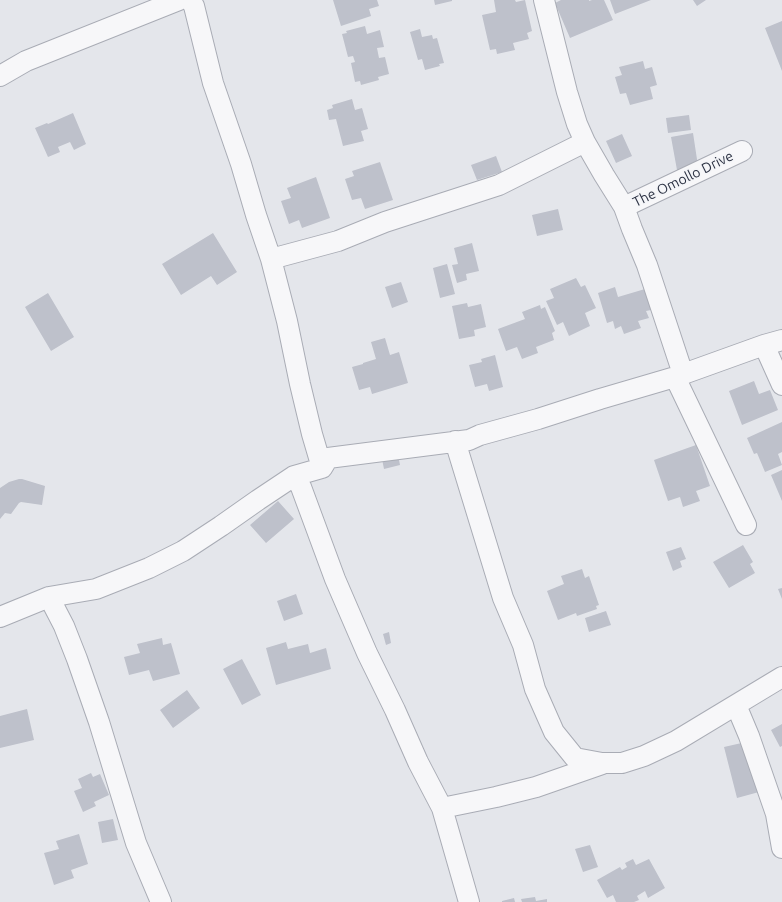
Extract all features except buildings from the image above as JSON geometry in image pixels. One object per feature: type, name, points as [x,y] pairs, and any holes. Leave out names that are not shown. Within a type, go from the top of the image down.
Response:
[{"type":"street","points":[[544,0],[567,92],[577,124],[585,142],[624,207],[647,265],[679,375],[746,525]]},
{"type":"street","points":[[0,76],[26,61],[193,1],[213,83],[241,164],[271,259],[287,321],[312,434],[322,468]]},
{"type":"street","points":[[271,259],[338,241],[385,222],[499,185],[585,142]]},
{"type":"street","name":"The Omollo Drive","points":[[624,207],[742,151]]},
{"type":"street","points":[[0,617],[49,597],[96,588],[149,568],[183,551],[294,476],[322,468],[328,458],[469,440],[679,375],[773,342],[782,385]]},
{"type":"street","points":[[455,441],[503,598],[523,645],[535,689],[554,732],[575,758],[602,764],[622,763],[644,756],[676,741],[782,677]]},
{"type":"street","points":[[294,476],[301,487],[335,579],[367,653],[395,710],[418,762],[442,808],[469,902]]},
{"type":"street","points":[[49,597],[64,626],[77,659],[99,722],[136,843],[161,902]]},
{"type":"street","points":[[736,705],[749,736],[776,814],[782,848]]},
{"type":"street","points":[[442,808],[536,787],[602,764]]}]
